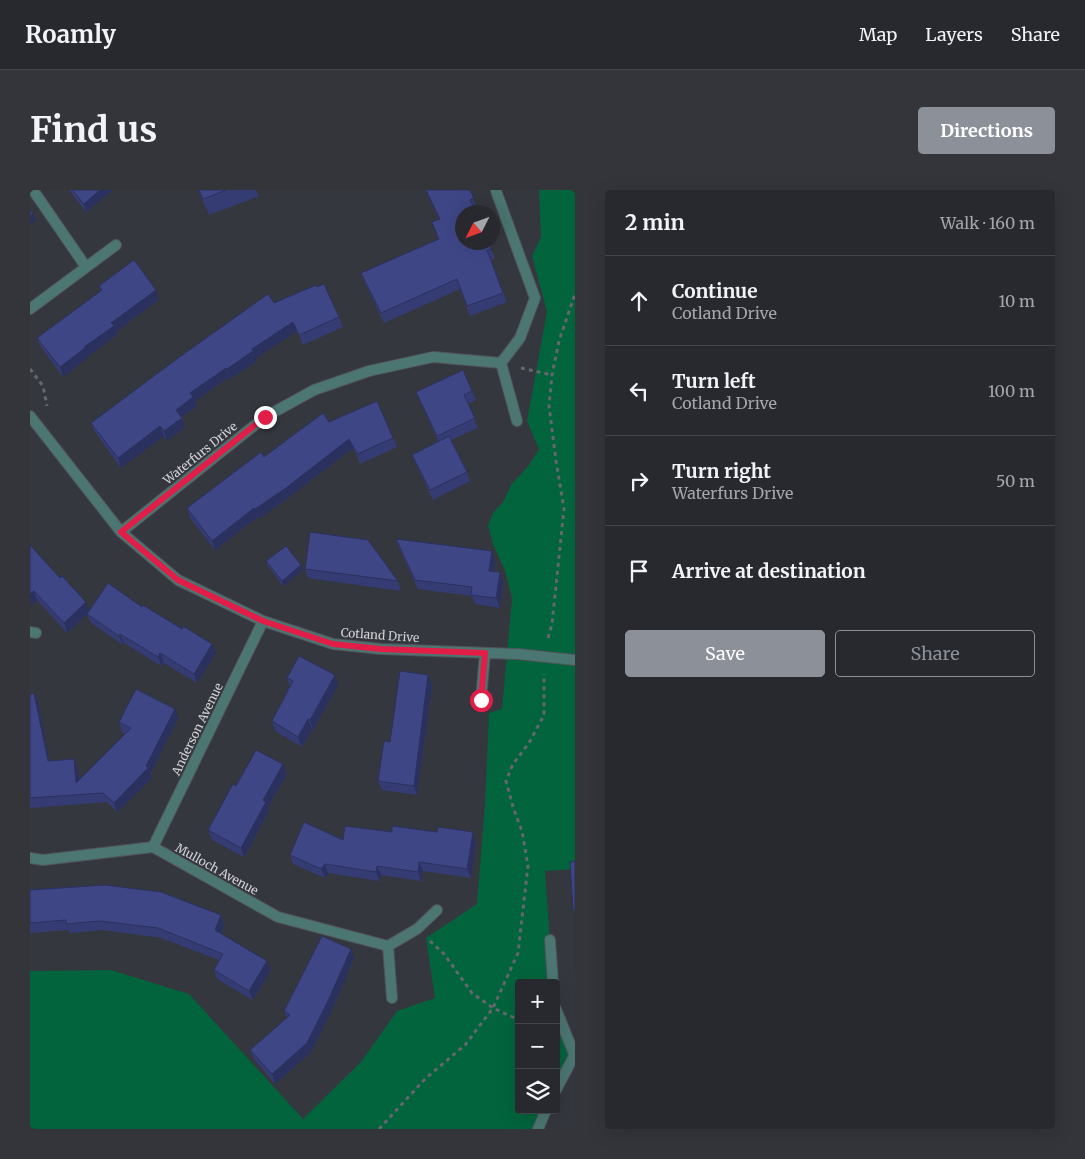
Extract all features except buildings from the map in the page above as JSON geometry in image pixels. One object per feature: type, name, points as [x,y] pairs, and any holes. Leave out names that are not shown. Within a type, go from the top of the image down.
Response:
[{"type":"street","points":[[33,190],[86,267]]},
{"type":"street","points":[[496,191],[535,298],[520,338],[501,363],[517,421]]},
{"type":"street","points":[[30,309],[116,244]]},
{"type":"street","name":"Waterfurs Drive","points":[[121,532],[265,417],[314,390],[368,371],[433,357],[501,363]]},
{"type":"street","name":"Cotland Drive","points":[[32,419],[121,532],[178,580],[263,621],[333,644],[381,649],[518,654],[575,660]]},
{"type":"street","name":"Anderson Avenue","points":[[153,847],[263,621]]},
{"type":"street","points":[[481,700],[485,653]]},
{"type":"street","points":[[30,858],[43,860],[153,847]]},
{"type":"street","name":"Mulloch Avenue","points":[[153,847],[278,917],[388,946]]},
{"type":"street","points":[[392,998],[388,946],[417,929],[437,910]]},
{"type":"street","points":[[550,940],[553,979]]},
{"type":"street","points":[[560,1018],[575,1054],[560,1082]]},
{"type":"street","points":[[538,1129],[544,1114]]},
{"type":"path","points":[[379,1129],[425,1079],[465,1045],[493,1008],[518,953],[528,866],[522,831],[513,808],[506,781],[513,764],[530,743],[544,715],[544,658],[552,624],[564,509],[556,462],[550,406],[552,375],[559,341],[575,294]]},
{"type":"path","points":[[501,363],[552,375]]},
{"type":"path","points":[[30,369],[43,386],[48,411],[32,419]]},
{"type":"path","points":[[417,929],[444,954],[472,992],[493,1008],[515,1018]]},
{"type":"green space","points":[[539,190],[575,190],[575,869],[545,871],[553,979],[515,979],[515,1114],[544,1114],[538,1129],[30,1129],[30,971],[111,970],[189,994],[303,1119],[361,1062],[397,1011],[435,998],[426,938],[477,904],[485,804],[489,713],[502,709],[512,598],[505,571],[493,544],[488,526],[493,513],[503,502],[511,485],[529,465],[539,449],[527,421],[547,312],[532,256],[541,237]]},
{"type":"green space","points":[[560,1019],[574,1054],[560,1082]]},
{"type":"route","points":[[265,417],[121,532],[178,580],[263,621],[333,644],[381,649],[485,653],[481,700]]}]
